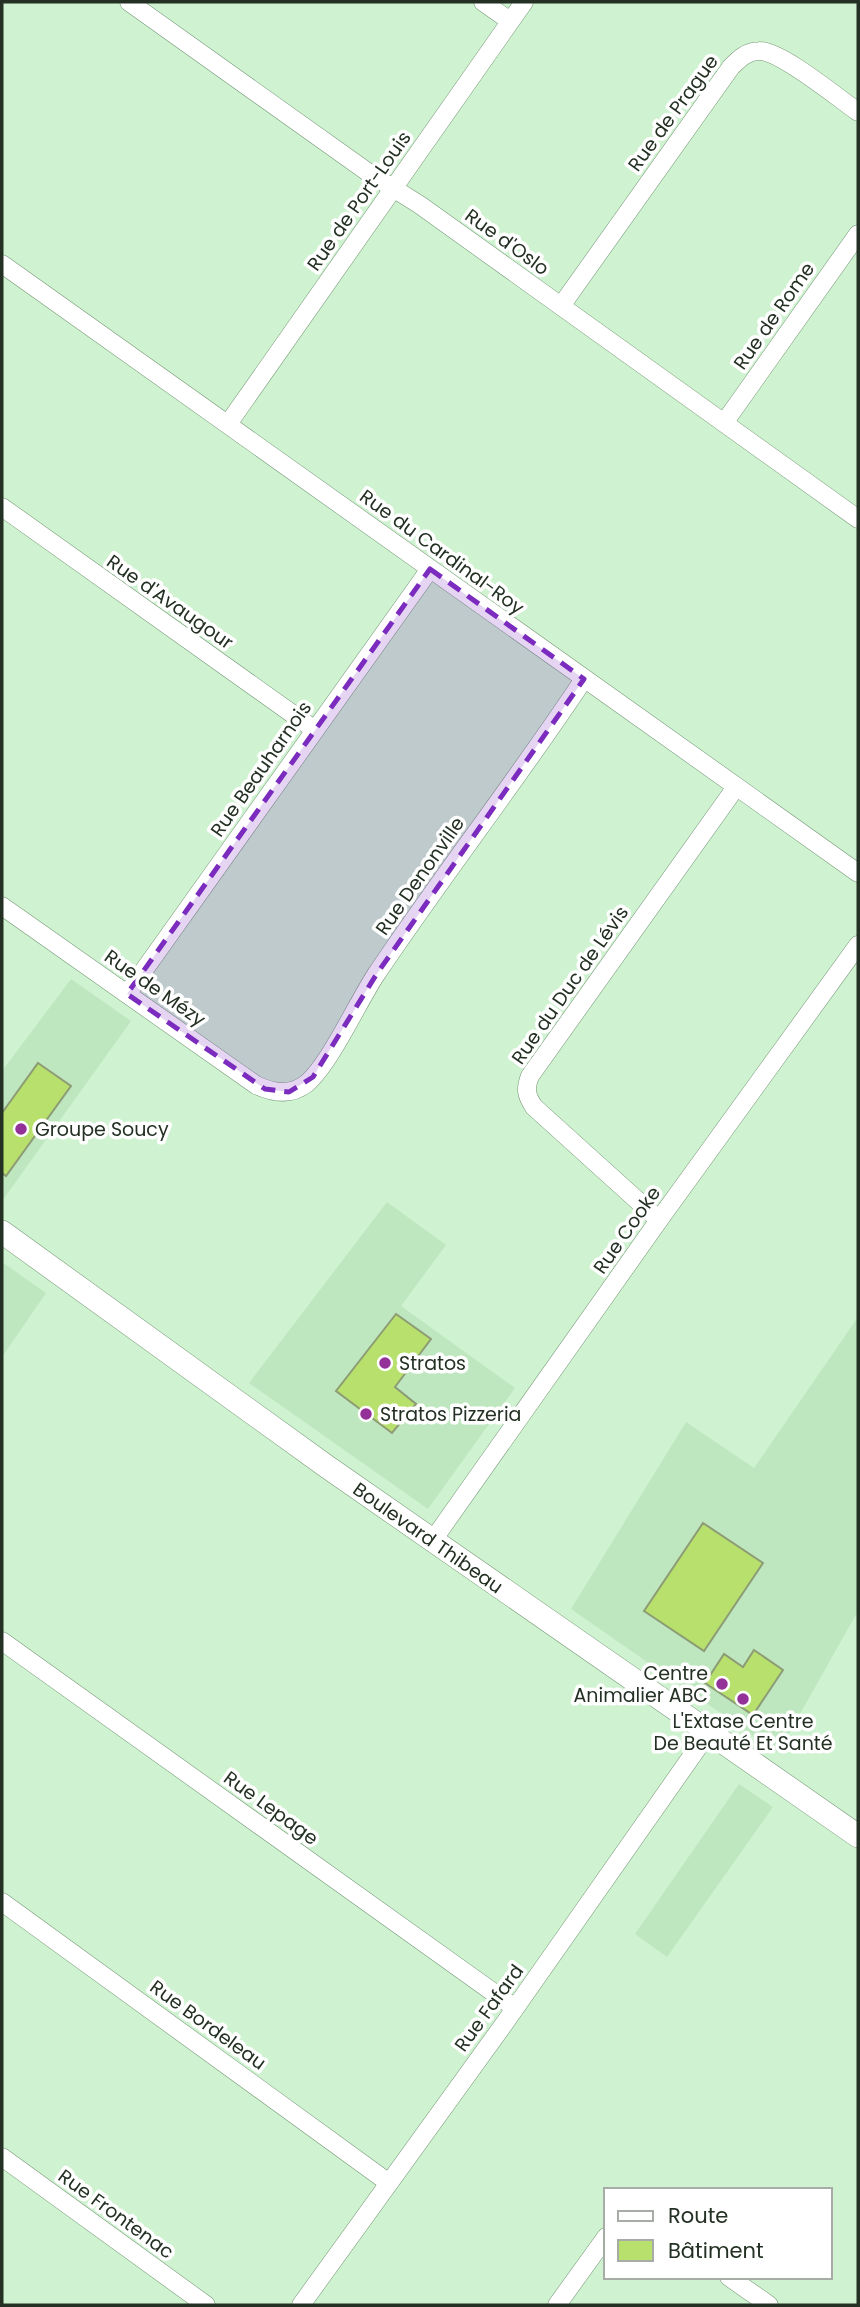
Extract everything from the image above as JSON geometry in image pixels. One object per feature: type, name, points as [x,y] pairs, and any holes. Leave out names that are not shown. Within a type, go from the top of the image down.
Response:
[{"type":"main road","name":"Boulevard Thibeau","points":[[2,1232],[240,1405],[858,1836]]},
{"type":"street","name":"Rue d'Oslo","points":[[129,2],[858,519]]},
{"type":"street","points":[[483,2],[510,21]]},
{"type":"street","name":"Rue de Port-Louis","points":[[228,424],[524,2]]},
{"type":"street","name":"Rue de Prague","points":[[561,306],[731,67],[742,57],[754,51],[773,53],[858,112]]},
{"type":"street","name":"Rue de Rome","points":[[724,423],[858,234]]},
{"type":"street","name":"Rue du Cardinal-Roy","points":[[2,264],[858,873]]},
{"type":"street","name":"Rue d'Avaugour","points":[[2,507],[314,730]]},
{"type":"street","name":"Rue Beauharnois","points":[[127,994],[430,569]]},
{"type":"street","name":"Rue Denonville","points":[[289,1092],[297,1090],[313,1077],[376,975],[584,679]]},
{"type":"street","name":"Rue du Duc de Lévis","points":[[659,1220],[534,1107],[526,1092],[527,1084],[530,1076],[736,787]]},
{"type":"street","name":"Rue de Mézy","points":[[2,906],[256,1085],[278,1093],[289,1092]]},
{"type":"street","name":"Rue Cooke","points":[[433,1541],[659,1220],[858,945]]},
{"type":"street","name":"Rue Lepage","points":[[2,1641],[515,2008]]},
{"type":"street","name":"Rue Fafard","points":[[301,2305],[515,2008],[708,1733]]},
{"type":"street","name":"Rue Bordeleau","points":[[2,1902],[389,2183]]},
{"type":"street","name":"Rue Frontenac","points":[[2,2157],[206,2305]]},
{"type":"street","points":[[557,2305],[604,2240]]},
{"type":"street","points":[[732,2279],[769,2305]]},
{"type":"highlighted area","points":[[430,569],[584,679],[376,975],[313,1077],[289,1092],[265,1089],[127,994]]},
{"type":"shaded area","points":[[71,979],[131,1021],[2,1201],[2,1071]]},
{"type":"shaded area","points":[[387,1202],[446,1245],[401,1306],[515,1388],[428,1509],[249,1383]]},
{"type":"shaded area","points":[[2,1262],[46,1293],[2,1357]]},
{"type":"shaded area","points":[[858,1317],[858,1611],[778,1753],[571,1609],[686,1422],[754,1468]]},
{"type":"shaded area","points":[[739,1784],[773,1807],[667,1957],[635,1934]]},
{"type":"building","name":"Groupe Soucy","points":[[38,1063],[71,1086],[6,1176],[2,1173],[2,1113]]},
{"type":"building","name":"Stratos","points":[[396,1314],[431,1339],[395,1387],[416,1404],[392,1433],[336,1391]]},
{"type":"building","points":[[703,1523],[763,1563],[704,1651],[644,1611]]},
{"type":"building","points":[[754,1650],[783,1670],[753,1715],[705,1683],[724,1654],[743,1667]]},
{"type":"place","name":"Groupe Soucy","points":[[21,1129]]},
{"type":"place","name":"Stratos","points":[[385,1363]]},
{"type":"place","name":"Stratos Pizzeria","points":[[366,1414]]},
{"type":"place","name":"Centre Animalier ABC","points":[[722,1684]]},
{"type":"place","name":"L'Extase Centre De Beauté Et Santé","points":[[743,1699]]}]
